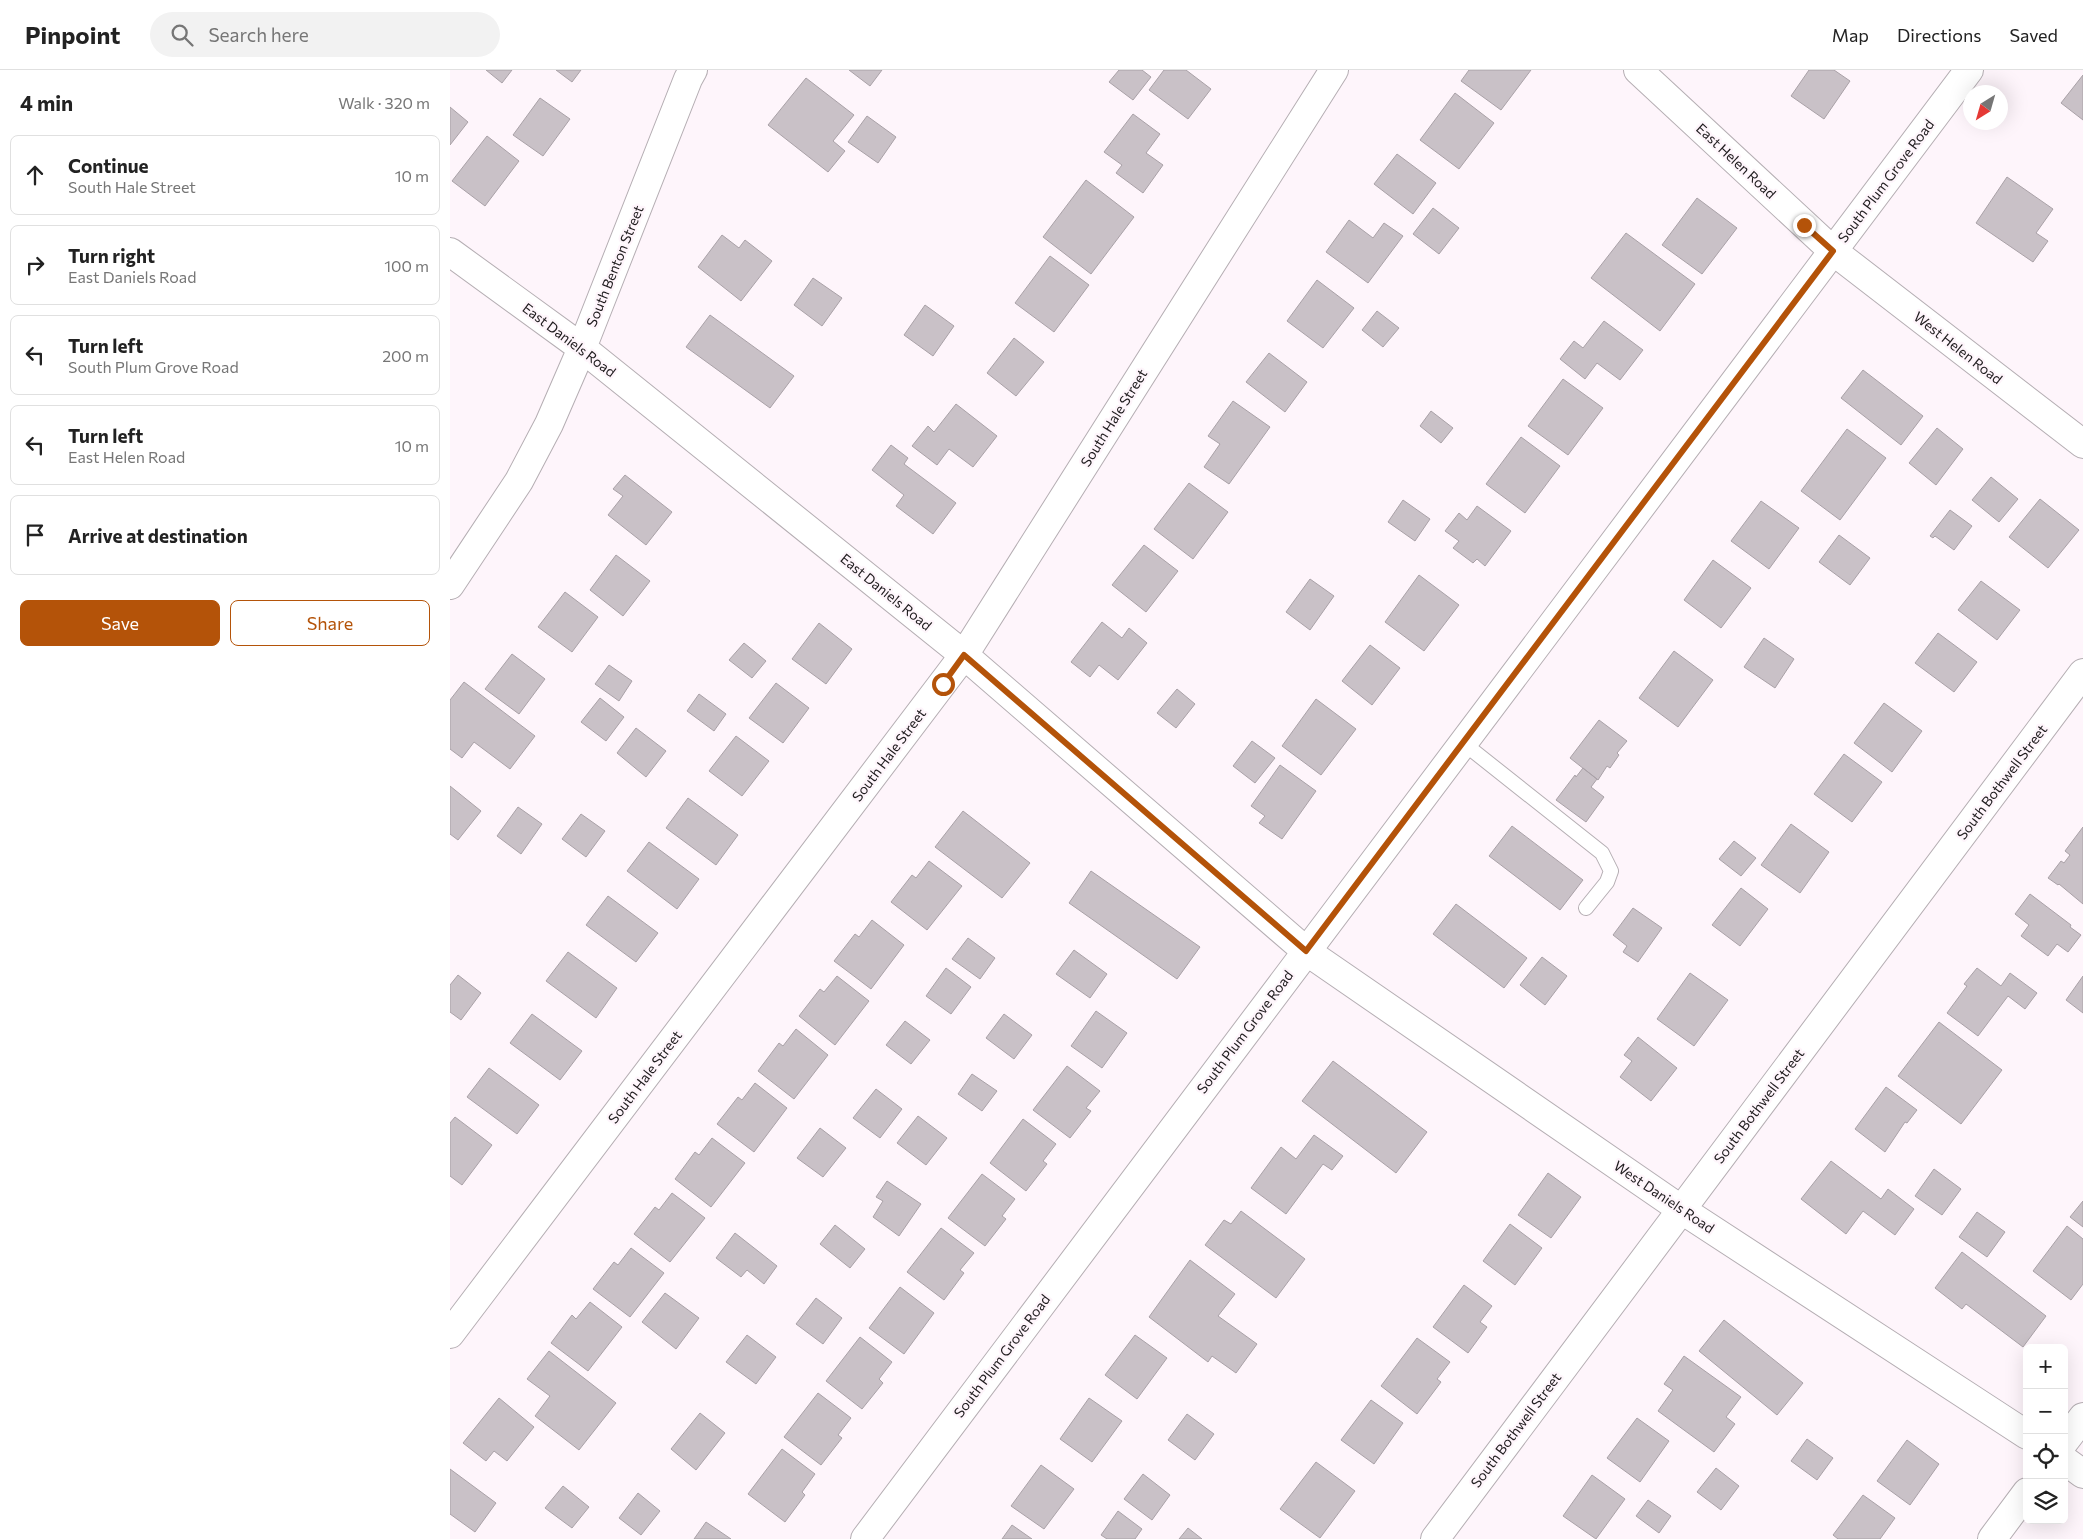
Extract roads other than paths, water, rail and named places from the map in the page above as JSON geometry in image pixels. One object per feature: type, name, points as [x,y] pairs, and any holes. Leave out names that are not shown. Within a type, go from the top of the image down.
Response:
[{"type":"street","name":"South Benton Street","points":[[450,585],[519,481],[549,424],[582,348],[688,78],[693,70]]},
{"type":"street","name":"South Hale Street","points":[[450,1334],[964,655],[1334,70]]},
{"type":"street","name":"East Helen Road","points":[[1638,70],[1833,251]]},
{"type":"street","name":"South Plum Grove Road","points":[[865,1539],[1462,742],[1969,70]]},
{"type":"street","name":"West Helen Road","points":[[1833,251],[2083,444]]},
{"type":"street","name":"East Daniels Road","points":[[450,252],[582,348],[964,655],[1306,951]]},
{"type":"street","name":"South Bothwell Street","points":[[1435,1539],[2083,672]]},
{"type":"street","name":"West Daniels Road","points":[[1306,951],[1682,1210],[2025,1434]]},
{"type":"street","points":[[2068,1437],[2083,1417]]},
{"type":"street","points":[[2068,1463],[2083,1474]]},
{"type":"street","points":[[1992,1539],[2023,1497]]},
{"type":"lane","points":[[1462,742],[1602,854],[1611,871],[1607,882],[1586,908]]}]
